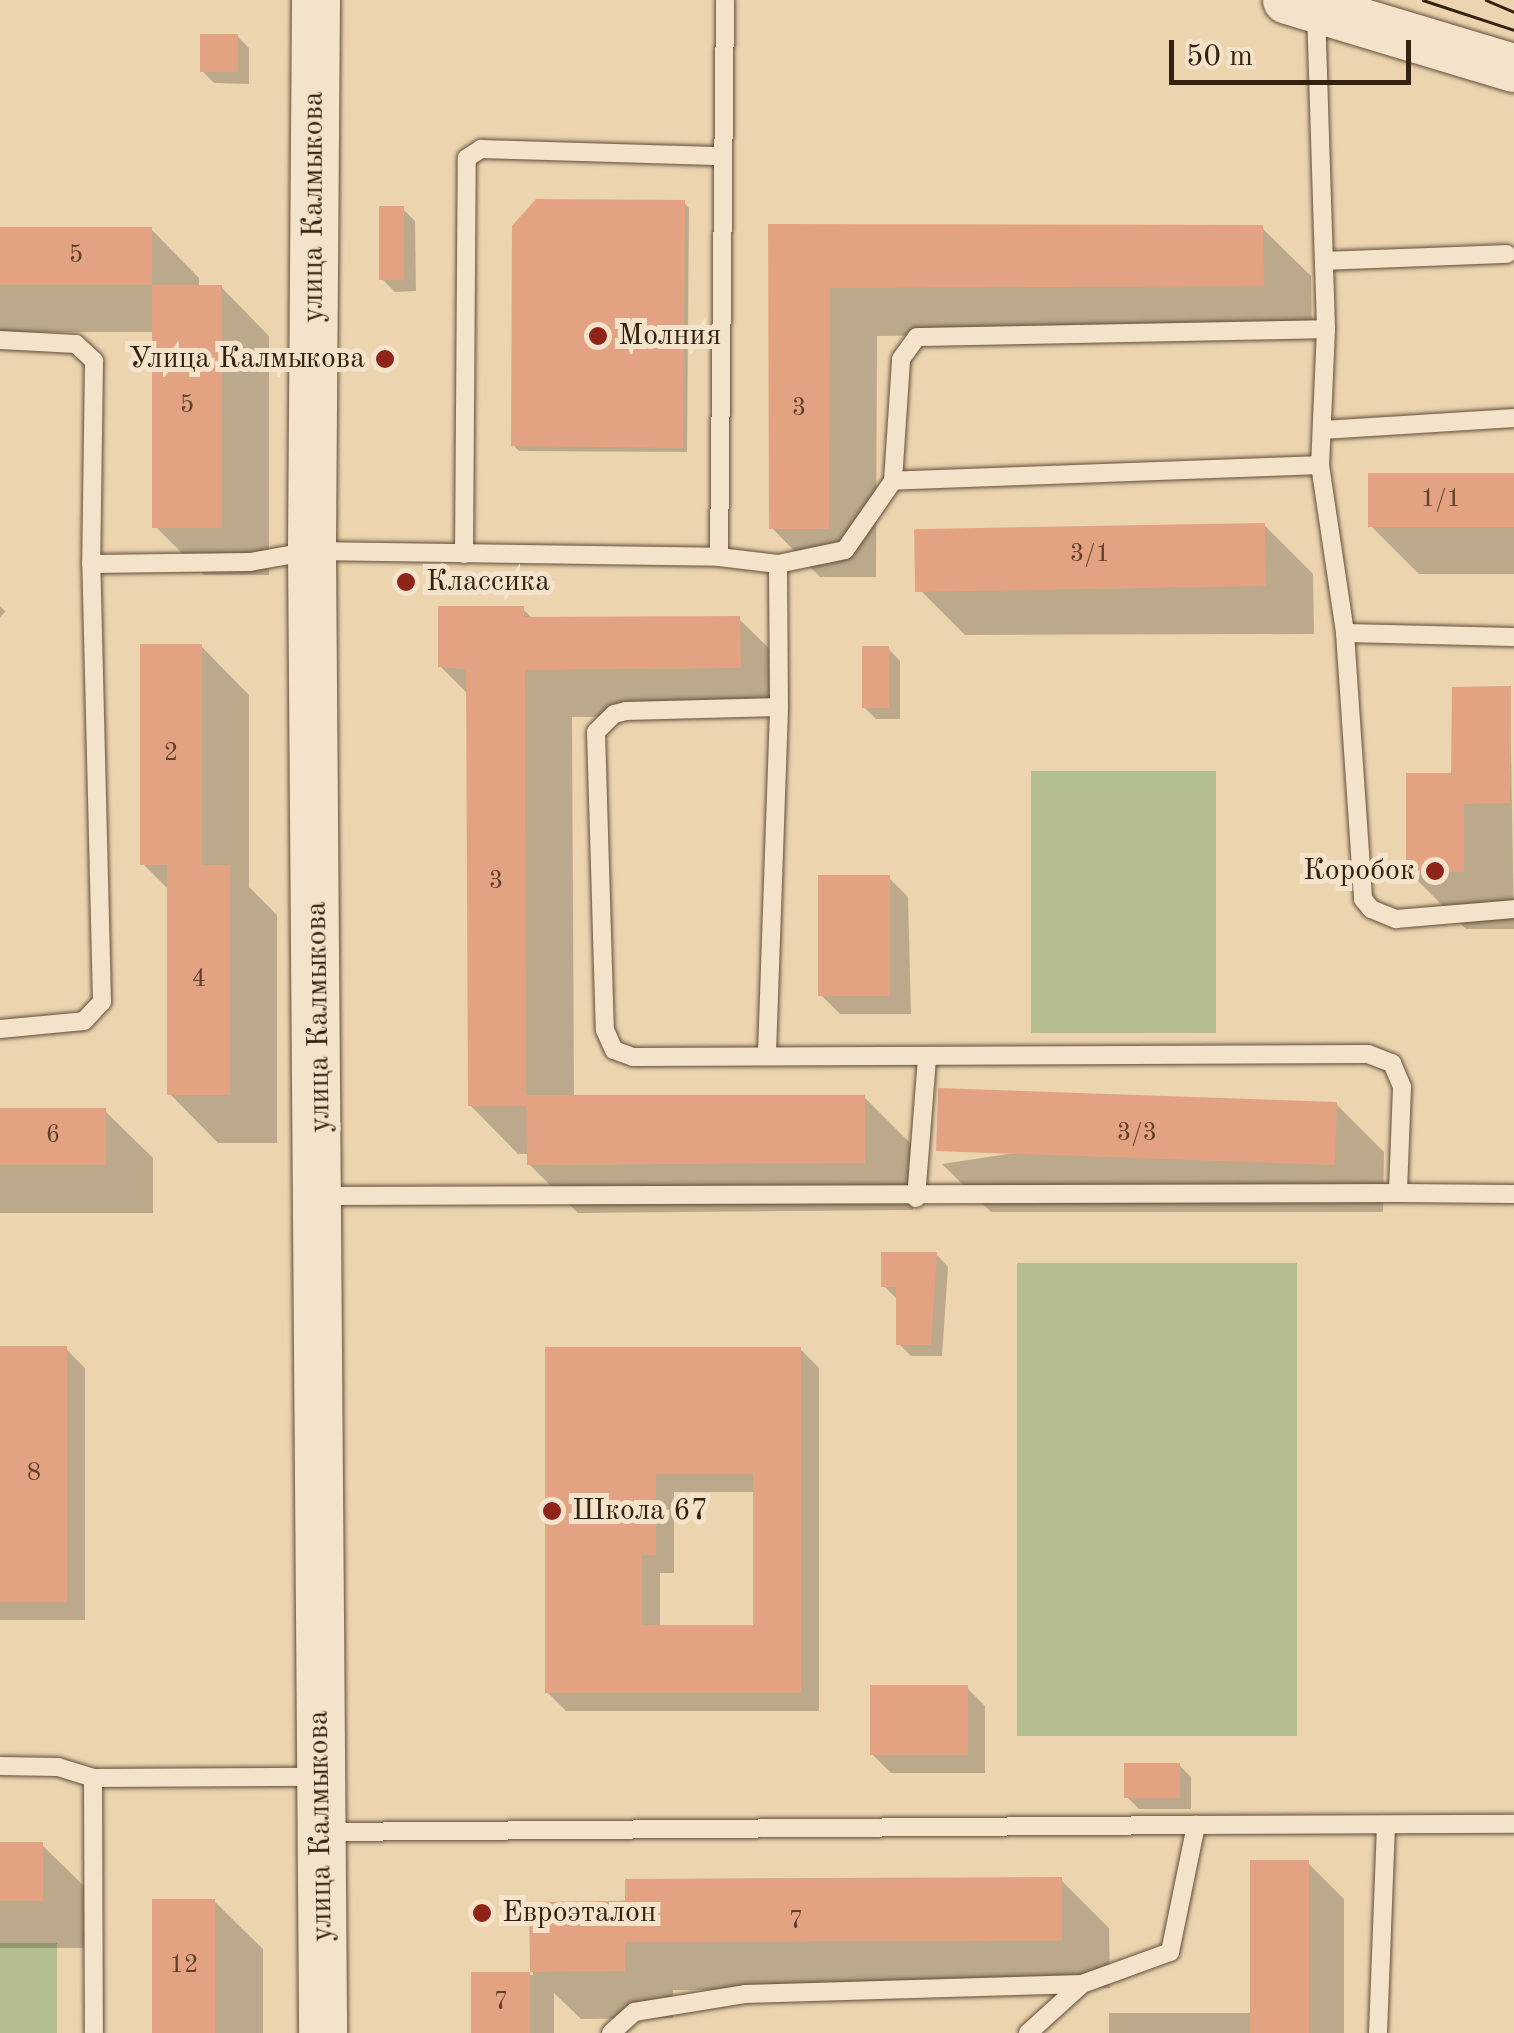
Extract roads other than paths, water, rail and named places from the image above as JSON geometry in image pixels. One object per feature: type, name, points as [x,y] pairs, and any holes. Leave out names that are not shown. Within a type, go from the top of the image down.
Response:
[{"type":"main road","name":"улица Калмыкова","points":[[316,0],[312,552],[318,1777],[323,2033]]},
{"type":"main road","points":[[1301,3],[1514,68]]},
{"type":"lane","points":[[719,557],[725,0]]},
{"type":"lane","points":[[1301,3],[1324,261],[1326,329],[1320,465],[1345,634],[1362,898],[1371,910],[1396,918],[1514,909]]},
{"type":"lane","points":[[464,554],[467,158],[481,149],[723,156]]},
{"type":"lane","points":[[1324,261],[1507,254]]},
{"type":"lane","points":[[91,564],[250,562],[312,552],[719,557],[778,564],[846,550],[892,481],[901,359],[917,336],[1326,329]]},
{"type":"lane","points":[[0,340],[76,344],[94,361],[91,564],[102,1002],[84,1021],[0,1029]]},
{"type":"lane","points":[[1324,430],[1514,418]]},
{"type":"lane","points":[[892,481],[1320,465]]},
{"type":"lane","points":[[767,1053],[779,708],[778,564]]},
{"type":"lane","points":[[1345,634],[1514,636]]},
{"type":"lane","points":[[779,708],[626,711],[604,722],[594,745],[608,1041],[633,1057],[767,1053],[926,1057],[1381,1056],[1402,1086],[1398,1193]]},
{"type":"lane","points":[[916,1198],[926,1057]]},
{"type":"lane","points":[[318,1196],[1514,1194]]},
{"type":"lane","points":[[0,1766],[58,1767],[93,1778],[318,1777]]},
{"type":"lane","points":[[93,1778],[94,2033]]},
{"type":"lane","points":[[611,2033],[634,2012],[745,1994],[1082,1984],[1170,1952],[1196,1824]]},
{"type":"lane","points":[[320,1832],[1514,1824]]},
{"type":"lane","points":[[1378,2033],[1386,1826]]},
{"type":"lane","points":[[1028,2033],[1082,1984]]},
{"type":"tram line","points":[[1423,0],[1514,30]]},
{"type":"tram line","points":[[1486,0],[1514,12]]},
{"type":"place","name":"Молния","points":[[598,336]]},
{"type":"place","name":"Улица Калмыкова","points":[[385,359]]},
{"type":"place","name":"Классика","points":[[406,582]]},
{"type":"place","name":"Коробок","points":[[1435,871]]},
{"type":"place","name":"Школа 67","points":[[552,1511]]},
{"type":"place","name":"Евроэталон","points":[[482,1913]]}]
